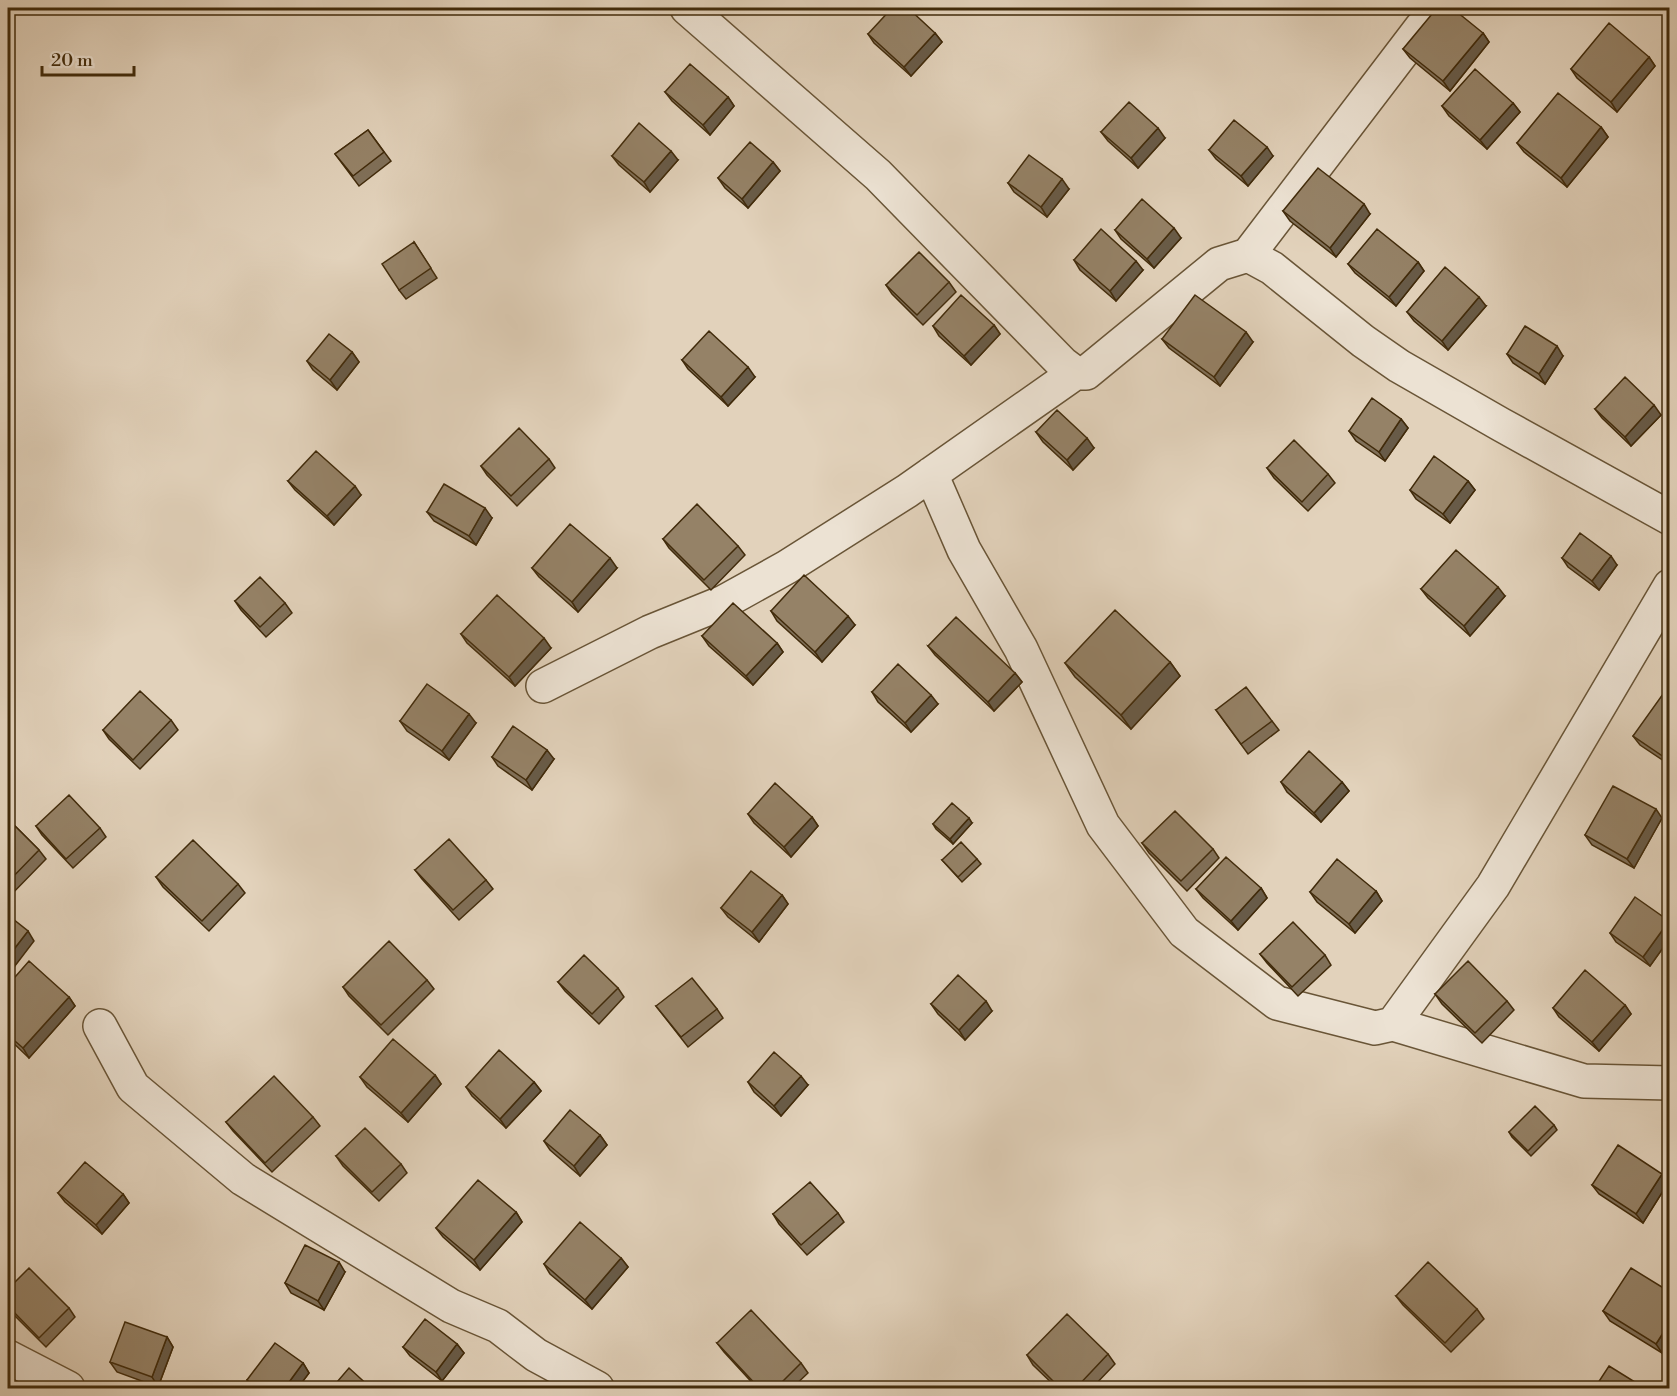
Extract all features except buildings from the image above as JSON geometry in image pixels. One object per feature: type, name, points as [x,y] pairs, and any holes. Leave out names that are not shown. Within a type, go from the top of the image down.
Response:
[{"type":"street","points":[[687,8],[878,175],[1063,364],[1076,373],[1086,373],[1219,264],[1248,255],[1421,28],[1442,8]]},
{"type":"street","points":[[1248,255],[1272,268],[1363,341],[1399,366],[1670,518]]},
{"type":"street","points":[[543,686],[650,632],[733,597],[787,567],[907,491],[1076,373]]},
{"type":"street","points":[[931,474],[964,550],[1021,649],[1103,825],[1184,932],[1276,1004],[1375,1028],[1393,1023],[1584,1081],[1670,1083]]},
{"type":"street","points":[[1393,1023],[1493,886],[1670,586]]},
{"type":"street","points":[[100,1026],[133,1087],[243,1179],[452,1306],[498,1326],[537,1355],[597,1389]]},
{"type":"street","points":[[8,1358],[69,1389]]}]
